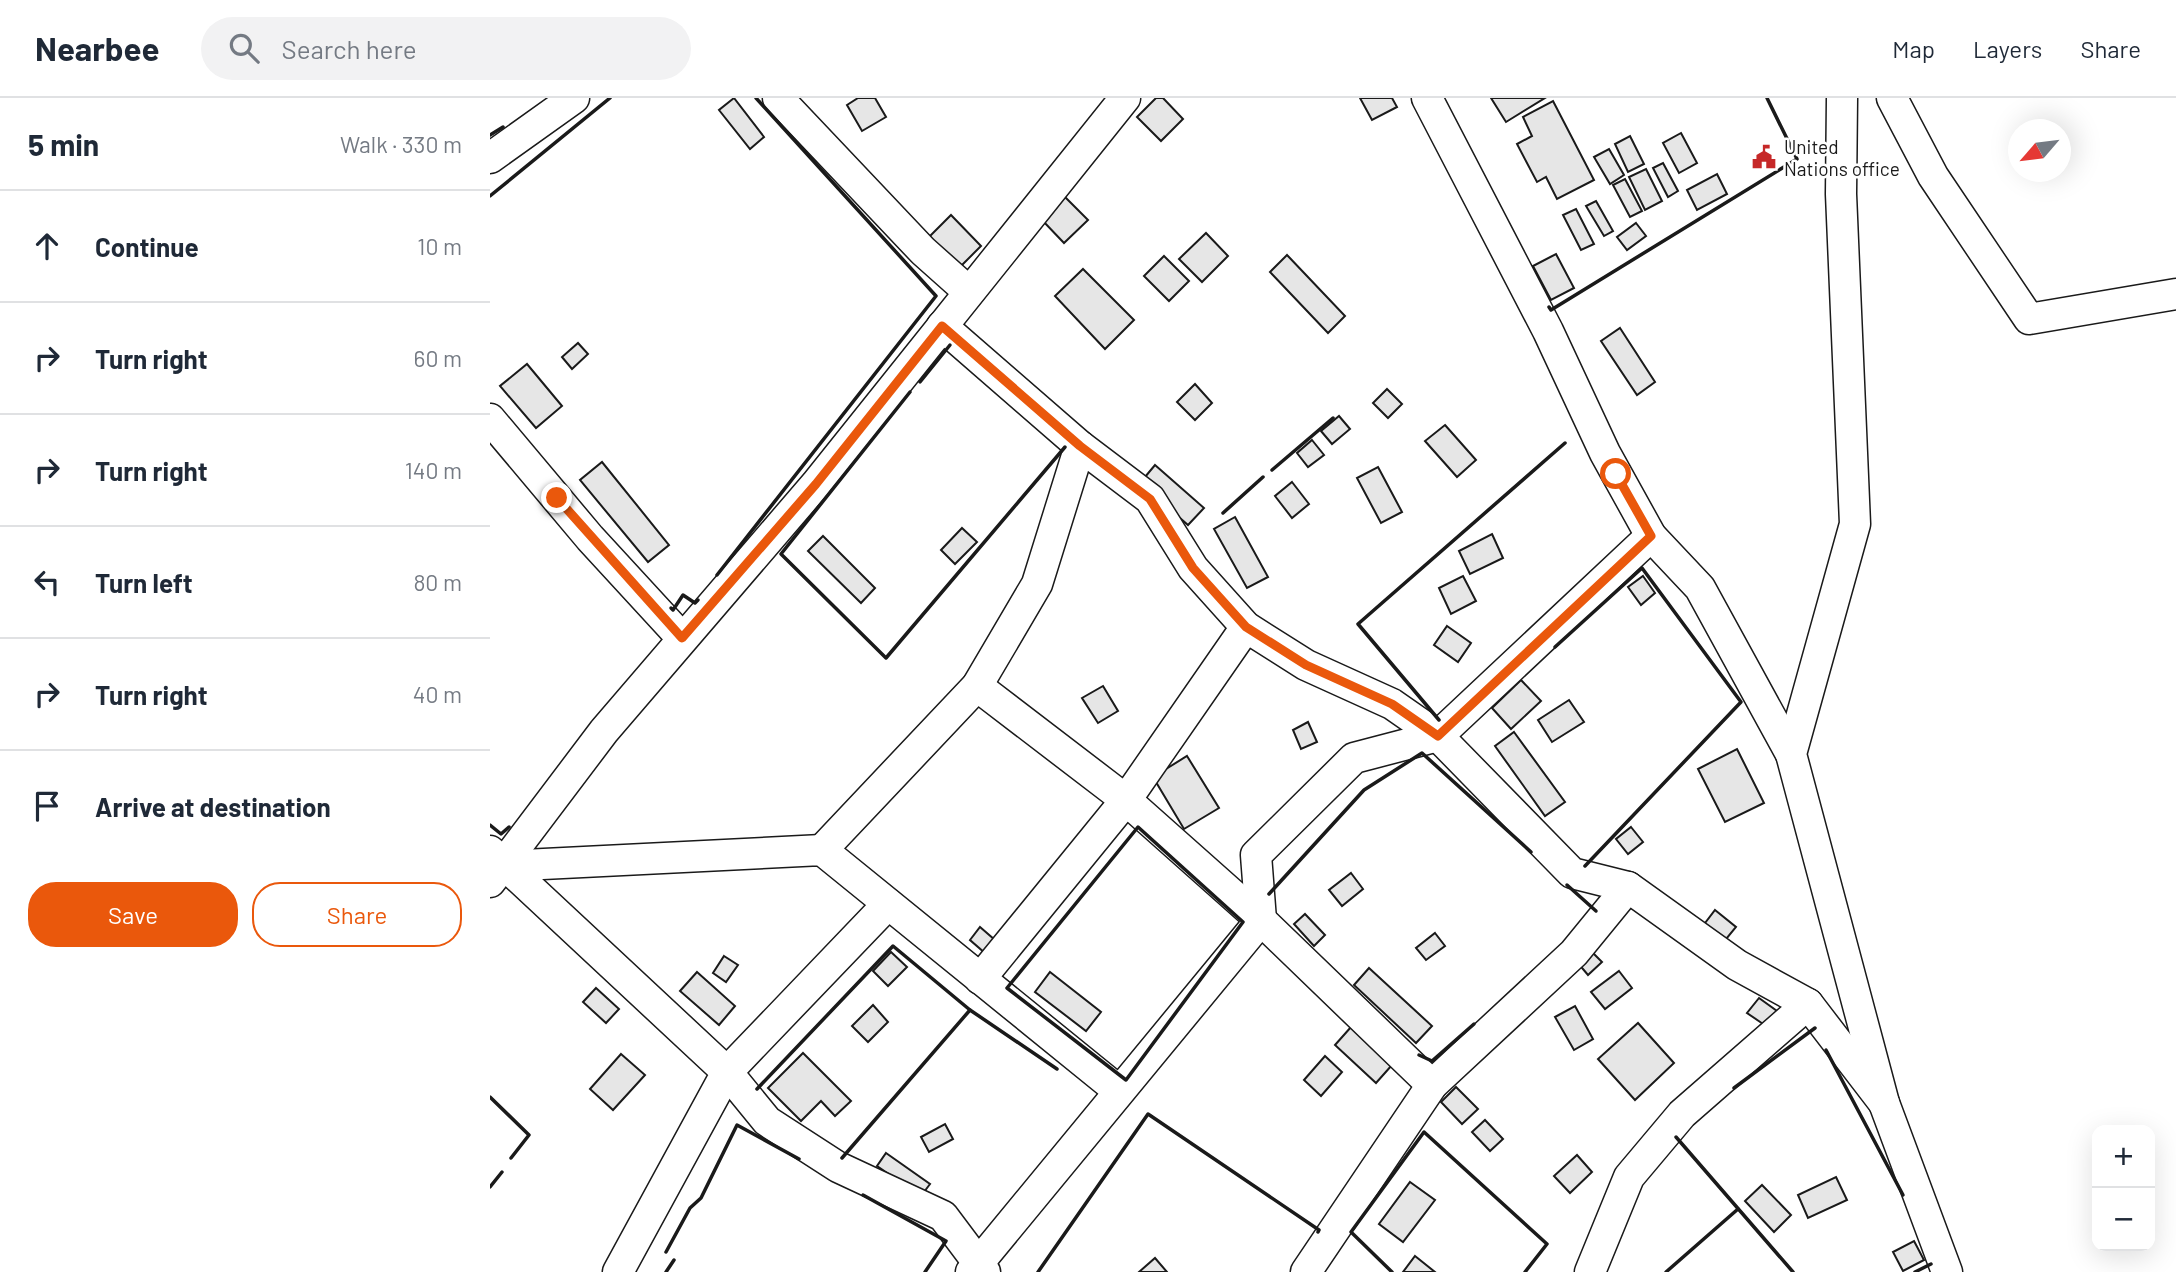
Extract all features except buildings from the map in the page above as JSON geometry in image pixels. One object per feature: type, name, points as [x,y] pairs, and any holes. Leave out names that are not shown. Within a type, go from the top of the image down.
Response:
[{"type":"street","points":[[490,158],[574,98]]},
{"type":"street","points":[[778,98],[923,251],[969,292]]},
{"type":"street","points":[[495,866],[682,638],[816,484],[1125,98]]},
{"type":"street","points":[[1427,98],[1548,331],[1605,453],[1651,536],[1700,588],[1791,754],[1884,1103],[1944,1271]]},
{"type":"street","points":[[1791,754],[1855,524],[1841,194],[1842,98]]},
{"type":"street","points":[[1892,98],[1933,176],[2029,319],[2176,294]]},
{"type":"street","points":[[942,326],[1080,446],[1150,499],[1193,568],[1246,627],[1306,665],[1392,704],[1438,736],[1572,873],[1628,887],[1737,965],[1808,1004],[1884,1103]]},
{"type":"street","points":[[490,419],[590,538],[682,638]]},
{"type":"street","points":[[821,850],[977,686],[1037,584],[1080,446]]},
{"type":"street","points":[[495,866],[727,1072],[767,1121],[838,1167],[943,1216],[978,1269],[1119,1091],[1261,920],[1255,855],[1354,758],[1438,736],[1651,536]]},
{"type":"street","points":[[980,979],[1126,800],[1246,627]]},
{"type":"street","points":[[977,686],[1126,800],[1261,920],[1432,1085]]},
{"type":"street","points":[[495,866],[821,850],[1119,1091]]},
{"type":"street","points":[[1316,1268],[1432,1085],[1574,953],[1628,887]]},
{"type":"street","points":[[618,1272],[727,1072],[888,904]]},
{"type":"street","points":[[1590,1272],[1629,1177],[1682,1115],[1808,1004]]},
{"type":"wall","points":[[490,196],[610,98]]},
{"type":"wall","points":[[717,575],[936,296],[756,98]]},
{"type":"wall","points":[[1549,307],[1551,310],[1797,159],[1767,98]]},
{"type":"wall","points":[[490,135],[503,127]]},
{"type":"wall","points":[[920,382],[950,345]]},
{"type":"wall","points":[[910,392],[781,554],[886,658],[1065,447]]},
{"type":"wall","points":[[1272,470],[1333,418]]},
{"type":"wall","points":[[1439,720],[1358,624],[1565,443]]},
{"type":"wall","points":[[1223,513],[1263,477]]},
{"type":"wall","points":[[1555,647],[1642,568],[1741,702],[1585,866]]},
{"type":"wall","points":[[671,608],[673,610],[683,595],[695,603],[698,600]]},
{"type":"wall","points":[[1269,894],[1364,790],[1422,753],[1531,852]]},
{"type":"wall","points":[[490,825],[501,834],[509,827]]},
{"type":"wall","points":[[1138,827],[1243,922],[1126,1080],[1007,988],[1138,827]]},
{"type":"wall","points":[[1567,885],[1596,911]]},
{"type":"wall","points":[[757,1089],[893,946],[970,1010]]},
{"type":"wall","points":[[842,1158],[970,1010],[1057,1069]]},
{"type":"wall","points":[[1419,1055],[1432,1061],[1474,1024]]},
{"type":"wall","points":[[1734,1088],[1815,1028]]},
{"type":"wall","points":[[1826,1050],[1903,1195]]},
{"type":"wall","points":[[490,1097],[529,1135],[511,1158]]},
{"type":"wall","points":[[1038,1272],[1148,1114],[1319,1230],[1318,1232]]},
{"type":"wall","points":[[666,1252],[690,1208],[701,1198],[737,1125],[799,1159]]},
{"type":"wall","points":[[1392,1272],[1351,1232],[1424,1132],[1547,1244],[1525,1272]]},
{"type":"wall","points":[[1676,1137],[1793,1272]]},
{"type":"wall","points":[[490,1187],[502,1172]]},
{"type":"wall","points":[[863,1195],[946,1241],[925,1272]]},
{"type":"wall","points":[[1666,1272],[1738,1209]]},
{"type":"wall","points":[[666,1272],[674,1260]]},
{"type":"wall","points":[[1915,1272],[1931,1264]]},
{"type":"place","name":"United Nations office","points":[[1764,157]]},
{"type":"route","points":[[557,498],[682,638],[816,484],[942,326],[1080,446],[1150,499],[1193,568],[1246,627],[1306,665],[1392,704],[1438,736],[1651,536],[1616,474]]}]
